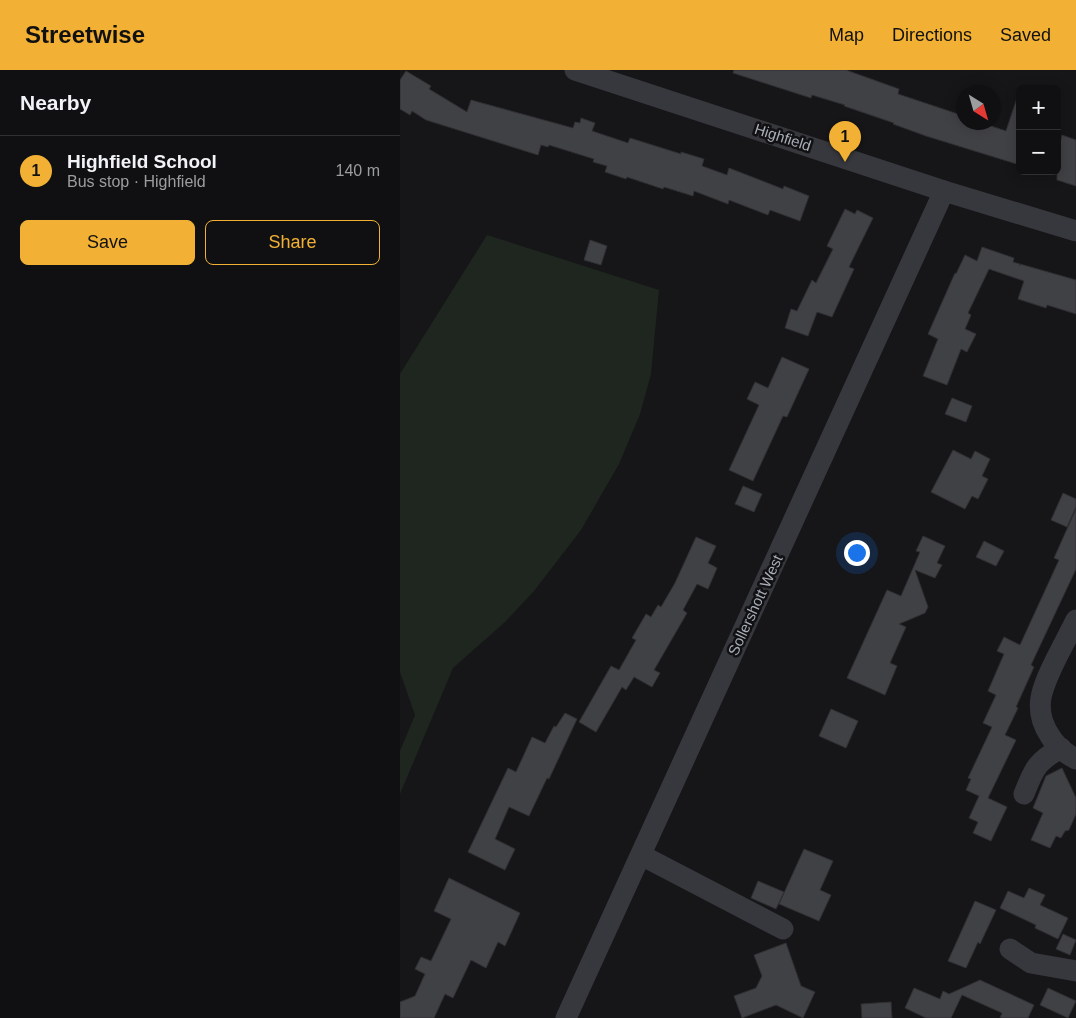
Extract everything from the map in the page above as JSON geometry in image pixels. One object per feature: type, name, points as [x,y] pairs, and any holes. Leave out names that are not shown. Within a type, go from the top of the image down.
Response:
[{"type":"street","name":"Highfield","points":[[575,70],[944,191],[1076,230]]},
{"type":"street","name":"Sollershott West","points":[[566,1018],[944,191]]},
{"type":"street","points":[[1068,754],[1053,740],[1041,719],[1040,707],[1041,694],[1045,682],[1076,620]]},
{"type":"street","points":[[1024,794],[1035,767],[1047,756],[1068,754]]},
{"type":"street","points":[[641,855],[783,929]]},
{"type":"street","points":[[1010,949],[1031,962],[1076,971]]},
{"type":"shaded area","points":[[487,235],[659,290],[651,374],[640,414],[619,464],[581,530],[534,591],[505,622],[453,668],[400,794],[400,751],[415,715],[400,672],[400,374]]},
{"type":"building","points":[[734,70],[846,70],[899,89],[898,94],[956,113],[956,130],[1001,129],[1006,131],[1016,101],[1016,164],[926,136],[845,105],[812,95],[811,98],[733,73]]},
{"type":"building","points":[[406,71],[431,86],[429,89],[467,112],[471,100],[573,128],[575,122],[580,123],[581,118],[595,123],[592,131],[628,143],[630,138],[681,154],[681,152],[704,159],[702,166],[727,175],[729,168],[783,189],[784,186],[809,196],[800,221],[770,210],[768,215],[729,200],[728,204],[694,191],[693,196],[664,187],[663,189],[627,177],[626,179],[605,172],[607,166],[593,162],[594,159],[549,145],[548,147],[541,145],[538,155],[426,120],[412,111],[410,115],[400,109],[400,80]]},
{"type":"building","points":[[1062,135],[1076,140],[1076,186],[1057,180],[1057,175],[1061,175]]},
{"type":"building","points":[[845,209],[855,214],[857,210],[873,218],[849,267],[854,269],[832,317],[817,312],[808,336],[785,328],[791,309],[797,311],[812,280],[816,283],[833,249],[827,246]]},
{"type":"building","points":[[590,240],[607,246],[601,265],[584,260]]},
{"type":"building","points":[[982,247],[1014,258],[1013,262],[1076,280],[1076,314],[1047,305],[1046,308],[1018,299],[1024,281],[989,269],[968,313],[971,315],[965,329],[976,334],[967,352],[961,349],[947,385],[923,376],[938,339],[928,334],[965,255],[977,261]]},
{"type":"building","points":[[782,357],[809,369],[787,417],[783,416],[753,481],[729,470],[759,405],[747,399],[755,382],[768,388]]},
{"type":"building","points":[[952,398],[972,406],[966,422],[945,414]]},
{"type":"building","points":[[953,450],[971,459],[975,451],[990,459],[982,476],[988,479],[978,499],[972,496],[965,509],[931,492]]},
{"type":"building","points":[[743,486],[762,494],[754,512],[735,504]]},
{"type":"building","points":[[1063,493],[1076,499],[1076,507],[1067,527],[1051,520]]},
{"type":"building","points":[[1076,509],[1076,569],[1031,665],[1034,667],[1005,735],[1016,740],[988,798],[1007,807],[991,841],[973,833],[978,822],[969,818],[979,796],[966,790],[971,779],[968,778],[992,727],[983,723],[996,695],[988,691],[1004,654],[997,651],[1004,637],[1020,645],[1059,560],[1054,558]]},
{"type":"building","points":[[923,536],[945,546],[937,563],[942,565],[935,578],[915,570],[928,607],[925,613],[899,624],[906,627],[890,663],[897,666],[885,695],[847,678],[887,590],[901,596],[920,552],[916,551]]},
{"type":"building","points":[[696,537],[716,546],[708,563],[717,568],[708,589],[697,584],[683,610],[687,613],[654,670],[660,673],[652,687],[634,677],[626,690],[622,687],[596,732],[579,722],[611,666],[619,670],[636,640],[632,638],[646,614],[651,617],[658,605],[661,607],[675,583]]},
{"type":"building","points":[[984,541],[1004,551],[996,566],[976,557]]},
{"type":"building","points":[[831,709],[858,721],[846,748],[819,736]]},
{"type":"building","points":[[565,713],[577,719],[549,779],[547,778],[529,816],[509,807],[495,839],[515,849],[505,870],[468,852],[508,768],[516,772],[532,737],[545,743],[554,726],[556,727]]},
{"type":"building","points":[[1062,768],[1076,798],[1076,814],[1069,830],[1065,831],[1061,838],[1056,836],[1050,848],[1031,840],[1043,813],[1033,808],[1046,776]]},
{"type":"building","points":[[804,849],[833,861],[820,890],[831,895],[819,921],[779,904]]},
{"type":"building","points":[[449,878],[520,913],[505,946],[498,942],[486,968],[471,960],[453,998],[445,994],[434,1018],[400,1018],[400,1002],[415,996],[425,974],[415,969],[421,957],[431,961],[451,919],[434,911]]},
{"type":"building","points":[[758,881],[784,892],[776,909],[751,898]]},
{"type":"building","points":[[1029,888],[1045,895],[1040,905],[1068,918],[1058,939],[1035,928],[1036,925],[1000,908],[1008,891],[1024,898]]},
{"type":"building","points":[[975,901],[996,910],[966,968],[948,961]]},
{"type":"building","points":[[1063,934],[1076,940],[1070,955],[1056,949]]},
{"type":"building","points":[[786,943],[801,986],[815,992],[803,1018],[776,1005],[742,1018],[734,996],[756,988],[762,976],[754,955]]},
{"type":"building","points":[[980,980],[1034,1005],[1028,1018],[1000,1018],[1002,1013],[962,995],[951,1018],[926,1018],[905,1008],[914,988],[940,999],[943,991],[949,994]]},
{"type":"building","points":[[1048,988],[1076,1001],[1068,1018],[1040,1005]]},
{"type":"building","points":[[891,1002],[892,1018],[862,1018],[861,1004]]},
{"type":"place","name":"Highfield School","points":[[845,162]]}]
